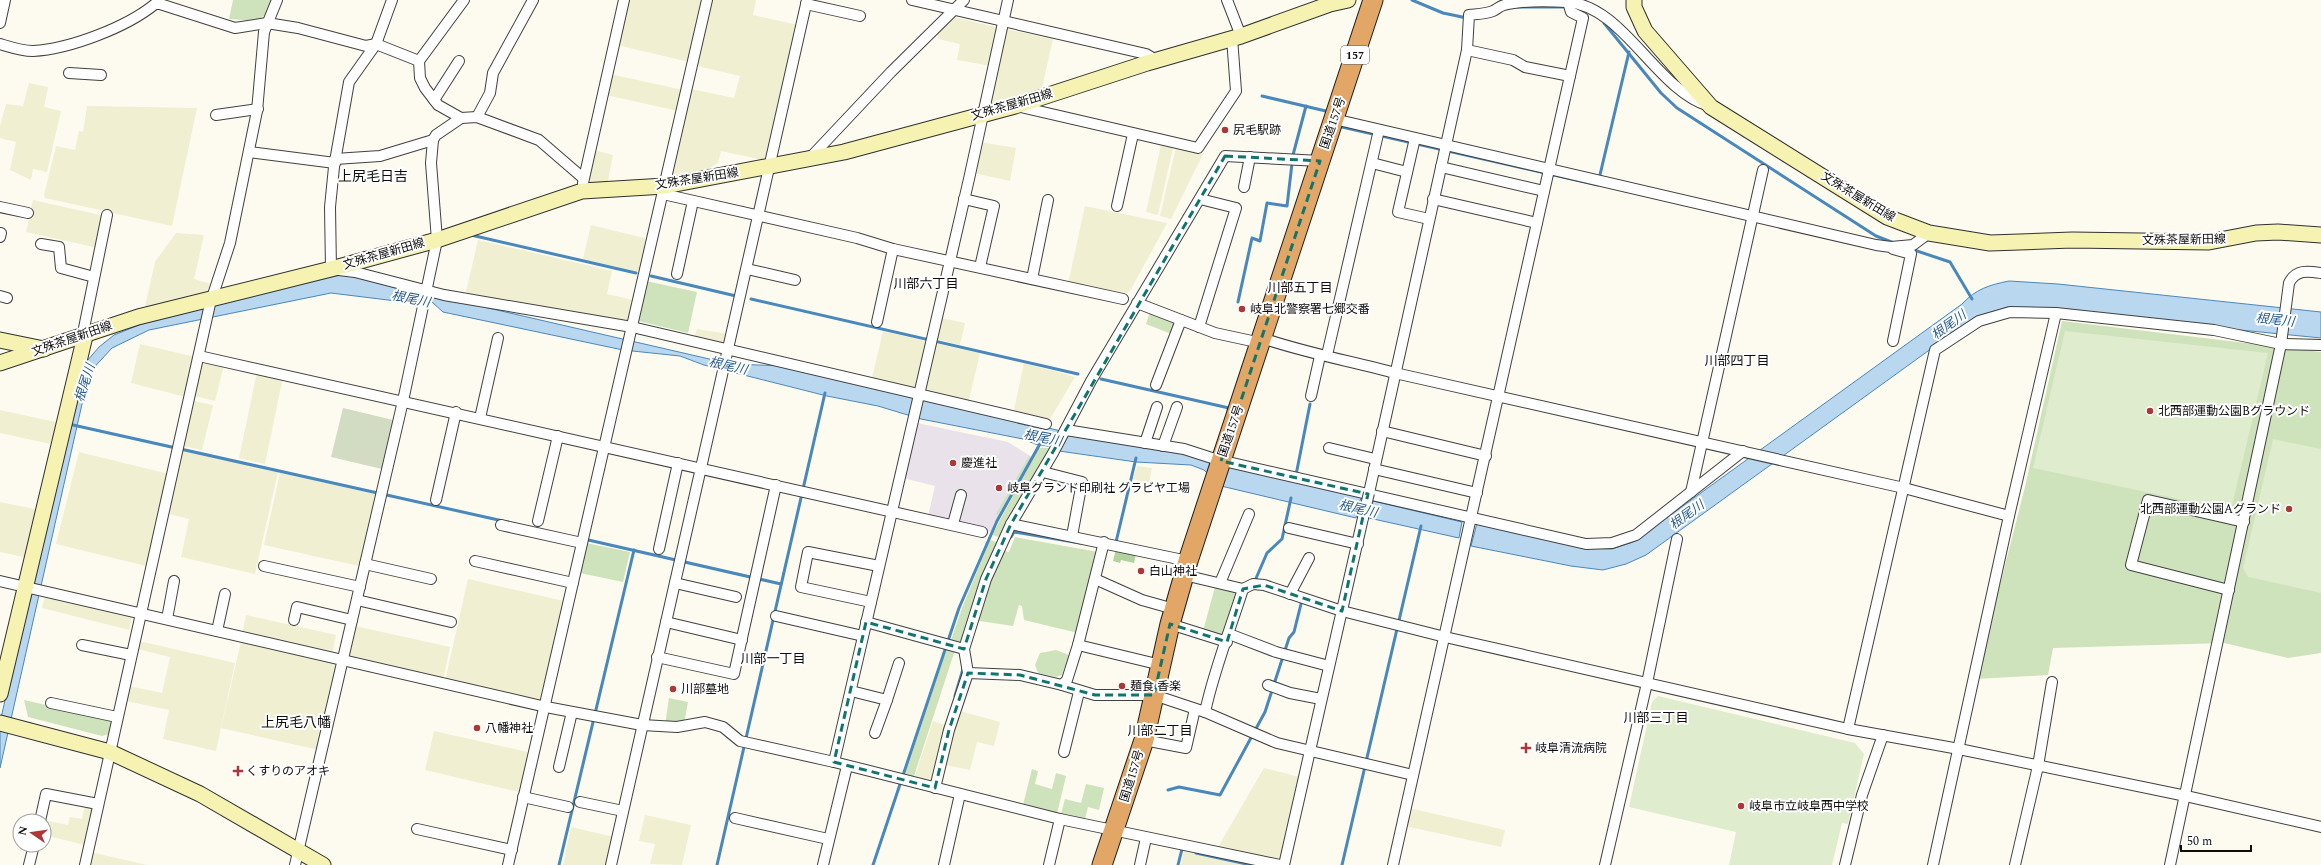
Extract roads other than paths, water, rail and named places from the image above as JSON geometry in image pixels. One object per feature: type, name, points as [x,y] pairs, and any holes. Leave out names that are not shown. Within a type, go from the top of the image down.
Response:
[{"type":"highway","name":"国道157号","points":[[1102,865],[1144,740],[1172,616],[1186,568],[1373,0]]},
{"type":"main road","name":"文殊茶屋新田線","points":[[0,363],[85,336],[138,317],[211,301],[437,240],[583,185],[664,190],[770,166],[844,152],[1015,106],[1156,60],[1236,37],[1330,4],[1348,0]]},
{"type":"main road","name":"文殊茶屋新田線","points":[[1634,0],[1634,6],[1645,31],[1711,107],[1887,216],[1929,233],[1990,243],[2072,240],[2209,242],[2270,232],[2321,235]]},
{"type":"main road","points":[[0,694],[28,587],[85,336]]},
{"type":"main road","points":[[0,340],[45,349]]},
{"type":"main road","points":[[0,723],[110,752],[200,794],[323,865]]},
{"type":"street","points":[[0,23],[5,0]]},
{"type":"street","points":[[85,865],[140,613],[211,301],[230,243],[258,109],[264,32],[278,0]]},
{"type":"street","points":[[392,0],[376,44],[349,82],[335,161],[330,207],[331,269],[354,272],[425,292],[631,332],[729,349],[1046,424]]},
{"type":"street","points":[[464,0],[419,61],[420,78],[434,100],[449,112],[461,118],[477,117],[538,140],[583,185]]},
{"type":"street","points":[[477,117],[490,93],[493,74],[532,0]]},
{"type":"street","points":[[583,185],[624,0]]},
{"type":"street","points":[[508,865],[523,797],[546,707],[582,543],[707,0]]},
{"type":"street","points":[[912,0],[1146,54],[1156,60]]},
{"type":"street","points":[[809,159],[891,72],[964,0]]},
{"type":"street","points":[[834,762],[964,199],[1008,0]]},
{"type":"street","points":[[1015,106],[1198,148],[1236,90],[1236,37],[1227,0]]},
{"type":"street","points":[[611,865],[657,657],[727,360],[757,216],[770,166],[805,1],[860,16]]},
{"type":"street","points":[[0,44],[34,51],[80,41],[128,23],[158,2],[235,28],[267,23],[298,28],[366,46],[376,44],[419,61]]},
{"type":"street","points":[[1284,865],[1309,751],[1358,544],[1374,464],[1467,50],[1469,15],[1486,13],[1503,5],[1520,2],[1568,2],[1591,9],[1603,16],[1629,38],[1671,84],[1695,102],[1711,107]]},
{"type":"street","points":[[1393,865],[1486,456],[1583,18],[1571,12],[1568,2]]},
{"type":"street","points":[[1467,50],[1513,60],[1525,67],[1570,76]]},
{"type":"street","points":[[434,100],[459,61]]},
{"type":"street","points":[[68,73],[101,75]]},
{"type":"street","points":[[216,115],[258,109]]},
{"type":"street","points":[[1336,116],[1379,130],[1753,215],[1876,244],[1911,254],[1893,342]]},
{"type":"street","points":[[295,865],[403,401],[422,305],[437,240],[430,163],[432,140],[436,135],[461,118]]},
{"type":"street","points":[[1311,396],[1324,356],[1379,130]]},
{"type":"street","points":[[1117,206],[1133,134]]},
{"type":"street","points":[[1415,138],[1398,212],[1429,219]]},
{"type":"street","points":[[249,152],[335,161],[380,156],[432,140]]},
{"type":"street","points":[[935,788],[949,730],[968,672],[964,649],[986,580],[1011,524],[1043,472],[1091,381],[1225,156],[1320,161]]},
{"type":"street","points":[[1244,187],[1250,157]]},
{"type":"street","points":[[1372,163],[1407,172]]},
{"type":"street","points":[[1441,167],[1544,192]]},
{"type":"street","points":[[1691,492],[1763,170]]},
{"type":"street","points":[[664,190],[693,201],[850,236],[893,249],[950,260],[1123,299]]},
{"type":"street","points":[[964,199],[994,206],[980,267]]},
{"type":"street","points":[[1199,327],[1236,208],[1200,199]]},
{"type":"street","points":[[1433,199],[1537,223]]},
{"type":"street","points":[[1032,279],[1048,200]]},
{"type":"street","points":[[677,274],[693,201]]},
{"type":"street","points":[[0,207],[28,213]]},
{"type":"street","points":[[85,336],[84,328],[107,215]]},
{"type":"street","points":[[1876,244],[1891,246],[1913,245],[1929,233]]},
{"type":"street","points":[[41,244],[59,247],[61,268],[94,276]]},
{"type":"street","points":[[877,322],[893,249]]},
{"type":"street","points":[[747,268],[795,280]]},
{"type":"street","points":[[2170,865],[2186,796],[2213,655],[2244,522],[2281,344],[2286,300],[2293,276],[2299,272],[2321,273]]},
{"type":"street","points":[[1137,304],[1215,333],[1261,341],[1395,373],[1499,395],[1904,488],[2009,516]]},
{"type":"street","points":[[1848,730],[1935,350],[1978,321],[2010,312],[2056,313],[2214,330],[2281,344],[2321,345]]},
{"type":"street","points":[[1933,865],[2009,516],[2056,313]]},
{"type":"street","points":[[1156,385],[1181,320]]},
{"type":"street","points":[[480,418],[498,338]]},
{"type":"street","points":[[199,356],[456,412],[605,447],[953,524],[982,532]]},
{"type":"street","points":[[1164,446],[1177,407]]},
{"type":"street","points":[[1145,443],[1157,408]]},
{"type":"street","points":[[436,500],[456,412]]},
{"type":"street","points":[[1066,430],[1194,451],[1219,469],[1295,478],[1471,520],[1586,544],[1606,544],[1636,535],[1745,452]]},
{"type":"street","points":[[1382,431],[1486,456]]},
{"type":"street","points":[[538,520],[558,436]]},
{"type":"street","points":[[1329,448],[1374,464],[1477,493]]},
{"type":"street","points":[[659,549],[678,463]]},
{"type":"street","points":[[1043,472],[1082,482],[1072,536]]},
{"type":"street","points":[[657,657],[734,674],[776,485]]},
{"type":"street","points":[[953,524],[961,495]]},
{"type":"street","points":[[2229,590],[2131,566],[2148,500],[2244,522]]},
{"type":"street","points":[[1220,583],[1249,514]]},
{"type":"street","points":[[1011,524],[1104,542],[1186,568],[1220,583],[1243,589],[1253,584],[1264,585],[1342,611],[1445,637],[1848,730],[1959,749],[2186,796],[2321,827]]},
{"type":"street","points":[[501,525],[582,543]]},
{"type":"street","points":[[1289,528],[1358,544]]},
{"type":"street","points":[[1605,865],[1647,683],[1677,539]]},
{"type":"street","points":[[1062,685],[1067,680],[1078,644],[1104,542]]},
{"type":"street","points":[[871,602],[801,587],[808,552],[879,566]]},
{"type":"street","points":[[1290,594],[1309,558]]},
{"type":"street","points":[[475,561],[573,583]]},
{"type":"street","points":[[365,564],[431,579]]},
{"type":"street","points":[[264,566],[360,587]]},
{"type":"street","points":[[1095,579],[1142,600],[1172,616],[1228,638],[1329,666]]},
{"type":"street","points":[[0,581],[28,587],[41,592],[167,619],[546,707],[642,725],[677,727],[705,722],[723,727],[740,741],[834,762],[1060,819],[1280,865]]},
{"type":"street","points":[[167,619],[174,581]]},
{"type":"street","points":[[675,583],[736,597]]},
{"type":"street","points":[[1205,712],[1213,675],[1228,638],[1243,589]]},
{"type":"street","points":[[217,631],[226,594]]},
{"type":"street","points":[[357,600],[452,622]]},
{"type":"street","points":[[294,620],[297,607],[352,620]]},
{"type":"street","points":[[776,616],[863,636]]},
{"type":"street","points":[[666,622],[742,640]]},
{"type":"street","points":[[866,622],[964,649]]},
{"type":"street","points":[[1078,644],[1161,665]]},
{"type":"street","points":[[82,645],[131,655]]},
{"type":"street","points":[[875,733],[899,663]]},
{"type":"street","points":[[968,672],[1020,675],[1062,685],[1079,692],[1107,696],[1154,695],[1205,712],[1276,743],[1413,775]]},
{"type":"street","points":[[2015,865],[2038,766],[2052,682]]},
{"type":"street","points":[[1268,685],[1290,693],[1321,699]]},
{"type":"street","points":[[851,691],[887,700]]},
{"type":"street","points":[[1064,752],[1079,692]]},
{"type":"street","points":[[51,703],[117,717]]},
{"type":"street","points":[[1144,740],[1186,748],[1195,709]]},
{"type":"street","points":[[559,767],[572,712]]},
{"type":"street","points":[[1845,865],[1862,795],[1883,735]]},
{"type":"street","points":[[823,865],[828,839],[847,766]]},
{"type":"street","points":[[42,813],[46,794],[98,804]]},
{"type":"street","points":[[944,865],[960,794]]},
{"type":"street","points":[[523,797],[568,807]]},
{"type":"street","points":[[580,802],[623,811]]},
{"type":"street","points":[[735,818],[828,839]]},
{"type":"street","points":[[1049,865],[1060,819]]},
{"type":"street","points":[[417,829],[512,850]]},
{"type":"street","points":[[1140,865],[1146,838]]},
{"type":"street","points":[[29,865],[32,853]]},
{"type":"water","name":"根尾川","points":[[345,275],[731,364],[786,366],[1061,431],[1053,447],[1035,444],[1023,439],[921,419],[878,406],[827,396],[704,365],[680,356],[623,350],[443,312],[432,302],[410,300],[396,301],[331,293],[149,330],[112,348],[89,373],[0,768],[0,722],[76,394],[87,361],[99,347],[114,335],[149,321],[334,276]]},
{"type":"water","name":"根尾川","points":[[2009,281],[2058,284],[2321,312],[2321,338],[2008,307],[1975,317],[1646,555],[1626,564],[1603,570],[1571,566],[1471,546],[1477,523],[1582,548],[1612,549],[1633,542],[1962,304],[1972,295],[1989,286]]},
{"type":"water","points":[[1067,434],[1163,449],[1214,461],[1210,476],[1204,470],[1191,465],[1136,462],[1059,451]]},
{"type":"water","name":"根尾川","points":[[1227,465],[1361,497],[1356,518],[1221,486]]},
{"type":"water","points":[[1373,501],[1462,522],[1459,538],[1369,518]]},
{"type":"waterway","points":[[1412,0],[1443,13],[1467,18]]},
{"type":"waterway","points":[[1518,7],[1565,7]]},
{"type":"waterway","points":[[1604,23],[1661,93],[1677,108],[1876,236],[1894,243]]},
{"type":"waterway","points":[[1599,179],[1629,52]]},
{"type":"waterway","points":[[1262,96],[1330,112]]},
{"type":"waterway","points":[[1238,302],[1252,238],[1260,241],[1267,203],[1287,206],[1293,155],[1306,106]]},
{"type":"waterway","points":[[1340,124],[1342,127],[1598,185]]},
{"type":"waterway","points":[[471,235],[636,273]]},
{"type":"waterway","points":[[1911,249],[1950,262],[1972,299]]},
{"type":"waterway","points":[[651,276],[736,296]]},
{"type":"waterway","points":[[751,299],[1078,374]]},
{"type":"waterway","points":[[1101,379],[1229,408],[1228,410]]},
{"type":"waterway","points":[[717,865],[825,393]]},
{"type":"waterway","points":[[1296,475],[1310,404]]},
{"type":"waterway","points":[[73,425],[503,521]]},
{"type":"waterway","name":"根尾川","points":[[873,865],[959,608],[997,521],[1041,442]]},
{"type":"waterway","points":[[1116,542],[1136,458]]},
{"type":"waterway","points":[[1254,583],[1267,553],[1282,539],[1291,498]]},
{"type":"waterway","points":[[1342,865],[1421,526]]},
{"type":"waterway","points":[[1011,537],[1014,532],[1080,543]]},
{"type":"waterway","points":[[584,539],[781,584]]},
{"type":"waterway","points":[[559,865],[634,550]]},
{"type":"waterway","points":[[1168,790],[1179,787],[1220,795],[1265,712],[1289,638],[1294,632],[1302,600]]},
{"type":"waterway","points":[[955,696],[963,669]]},
{"type":"waterway","points":[[1178,865],[1182,849]]},
{"type":"waterway","points":[[1196,853],[1251,865]]},
{"type":"place","name":"尻毛駅跡","points":[[1225,130]]},
{"type":"place","name":"岐阜北警察署七郷交番","points":[[1242,309]]},
{"type":"place","name":"北西部運動公園Bグラウンド","points":[[2150,411]]},
{"type":"place","name":"慶進社","points":[[953,463]]},
{"type":"place","name":"岐阜グランド印刷社 グラビヤ工場","points":[[999,488]]},
{"type":"place","name":"北西部運動公園Aグランド","points":[[2289,509]]},
{"type":"place","name":"白山神社","points":[[1141,571]]},
{"type":"place","name":"麺食 香楽","points":[[1122,686]]},
{"type":"place","name":"川部墓地","points":[[673,689]]},
{"type":"place","name":"八幡神社","points":[[477,728]]},
{"type":"place","name":"岐阜清流病院","points":[[1526,748]]},
{"type":"place","name":"くすりのアオキ","points":[[238,771]]},
{"type":"place","name":"岐阜市立岐阜西中学校","points":[[1741,806]]},
{"type":"district","name":"上尻毛日吉","points":[[373,176]]},
{"type":"district","name":"川部六丁目","points":[[926,284]]},
{"type":"district","name":"川部五丁目","points":[[1300,288]]},
{"type":"district","name":"川部四丁目","points":[[1737,361]]},
{"type":"district","name":"川部一丁目","points":[[773,659]]},
{"type":"district","name":"川部三丁目","points":[[1656,718]]},
{"type":"district","name":"上尻毛八幡","points":[[296,722]]},
{"type":"district","name":"川部二丁目","points":[[1160,731]]}]
